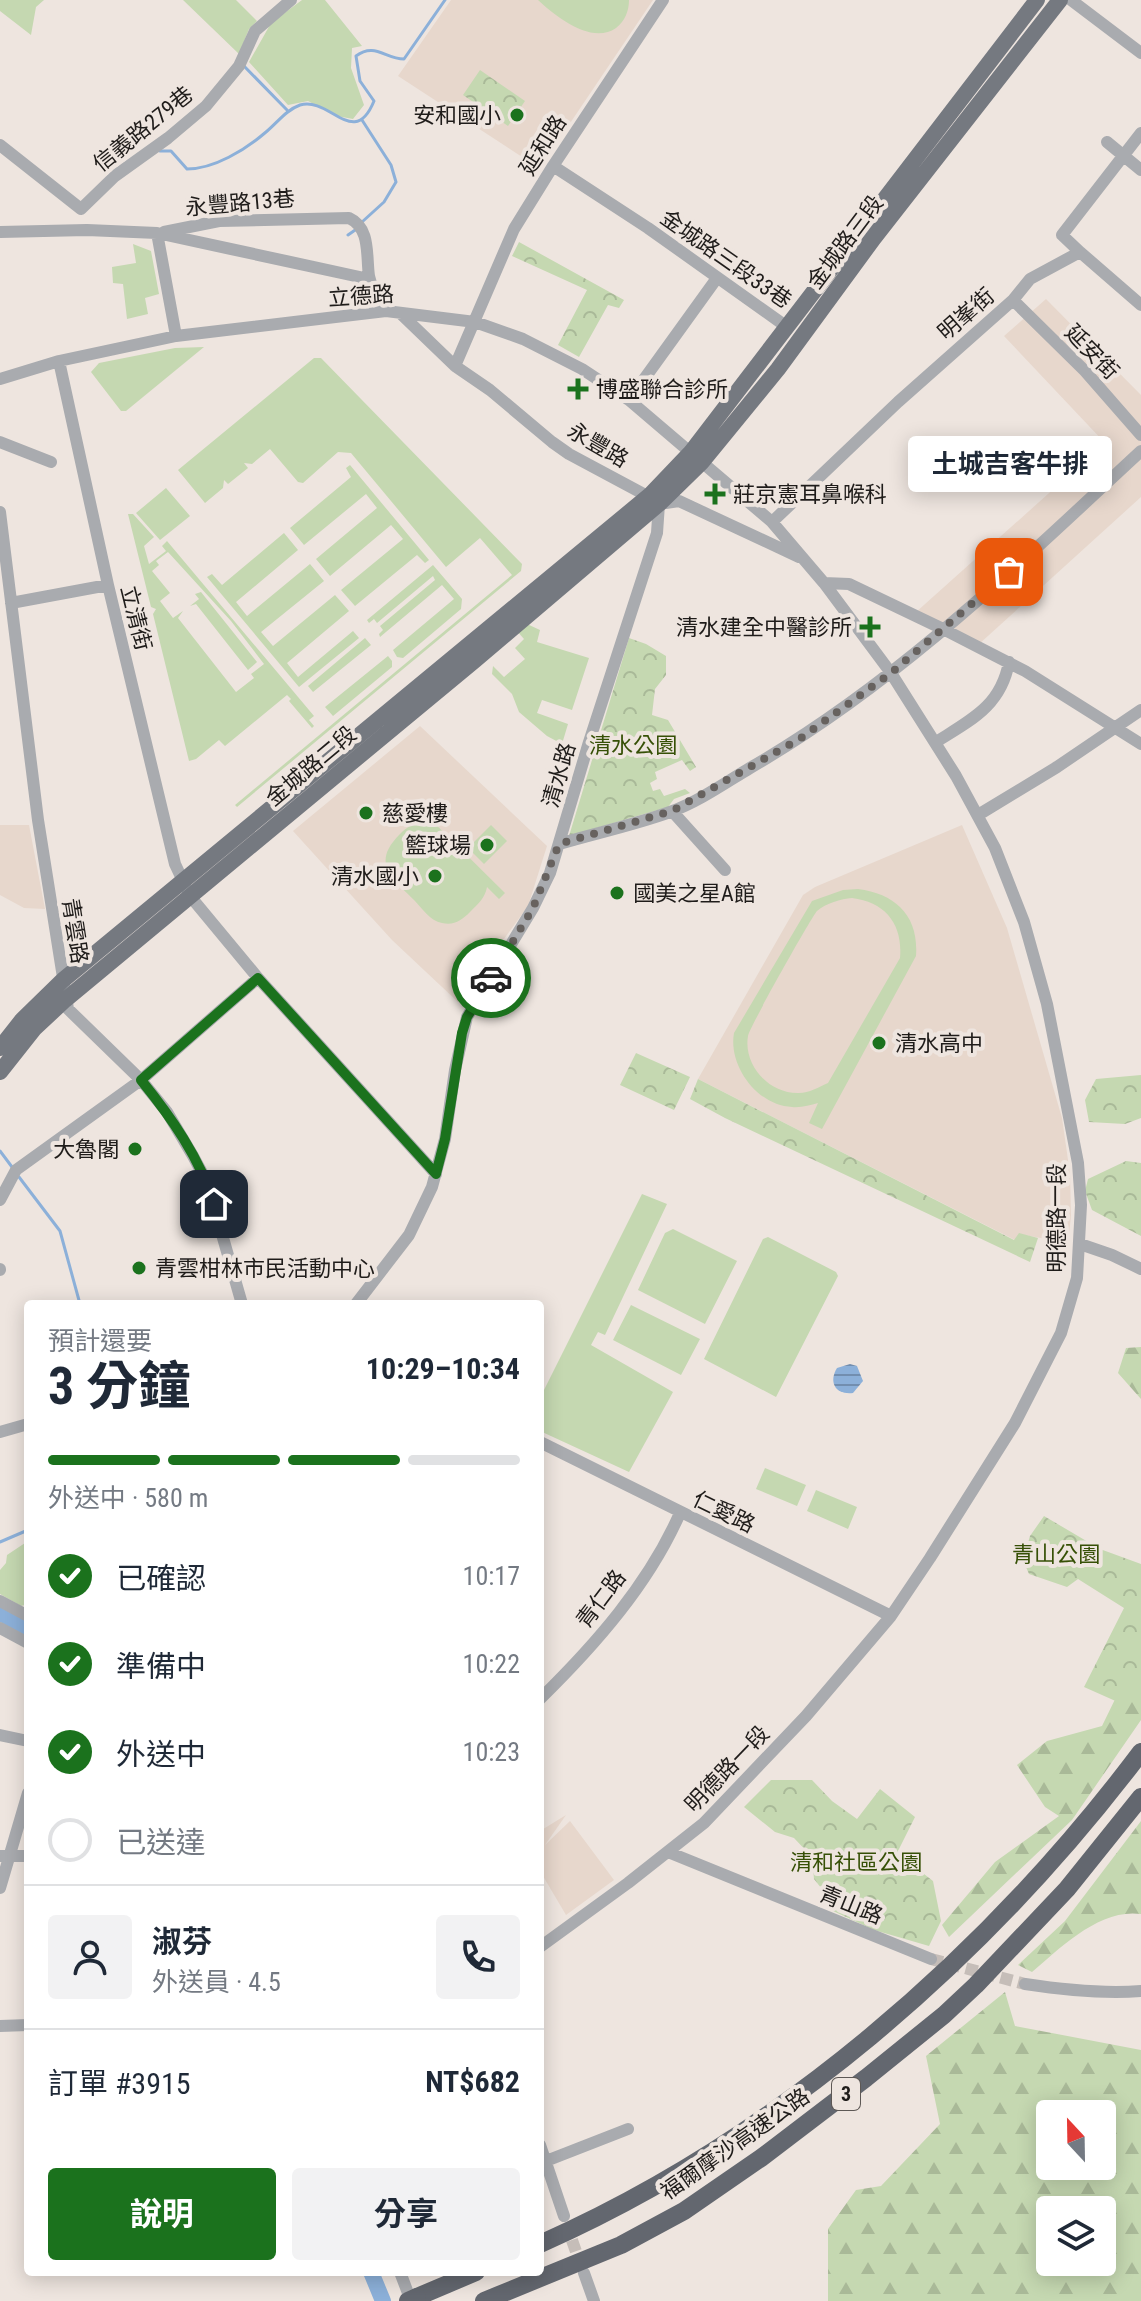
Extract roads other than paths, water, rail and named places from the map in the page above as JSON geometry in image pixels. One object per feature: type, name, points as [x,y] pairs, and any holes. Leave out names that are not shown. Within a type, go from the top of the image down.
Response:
[{"type":"highway","name":"福爾摩沙高速公路","points":[[544,2242],[602,2217],[740,2135],[885,2023],[953,1962],[1045,1869],[1141,1752]]},
{"type":"highway","name":"福爾摩沙高速公路","points":[[484,2301],[621,2245],[684,2211],[856,2087],[976,1985],[1067,1889],[1141,1797]]},
{"type":"highway","points":[[412,2300],[467,2276]]},
{"type":"main road","name":"金城路三段","points":[[697,457],[787,327],[1037,0]]},
{"type":"main road","name":"金城路三段","points":[[654,500],[778,369],[874,238],[1060,0]]},
{"type":"main road","name":"金城路二段","points":[[0,1048],[22,1020],[63,980],[186,888],[474,661],[654,500]]},
{"type":"main road","name":"金城路二段","points":[[0,1072],[34,1029],[186,888]]},
{"type":"street","name":"信義路279巷","points":[[81,209],[115,176],[206,106],[239,66],[255,31],[291,0]]},
{"type":"street","name":"延和路","points":[[455,366],[514,229],[663,0]]},
{"type":"street","points":[[1071,0],[1141,53]]},
{"type":"street","points":[[1141,133],[1062,235],[1141,304]]},
{"type":"street","points":[[1107,142],[1141,170]]},
{"type":"street","points":[[0,145],[81,209],[87,230]]},
{"type":"street","name":"金城路三段33巷","points":[[553,166],[642,224],[787,327]]},
{"type":"street","name":"永豐路13巷","points":[[157,233],[219,221],[349,218],[357,222],[362,230],[369,279]]},
{"type":"street","points":[[0,232],[87,230],[157,233],[369,279],[386,311]]},
{"type":"street","points":[[157,233],[176,336]]},
{"type":"street","name":"明峯街","points":[[772,522],[898,402],[1013,300],[1030,279],[1080,252]]},
{"type":"street","points":[[629,400],[717,278]]},
{"type":"street","name":"延安街","points":[[1013,300],[1085,371],[1141,435]]},
{"type":"street","name":"立德路","points":[[0,379],[59,361],[176,336],[386,311],[475,322],[523,339],[582,369],[629,400],[697,457]]},
{"type":"street","name":"永豐路","points":[[400,313],[455,366],[569,454],[654,500],[679,501],[805,560]]},
{"type":"street","name":"立清街","points":[[59,361],[108,585],[175,864],[186,888]]},
{"type":"street","points":[[0,442],[51,462]]},
{"type":"street","points":[[559,844],[672,811],[801,738],[891,673],[1026,558],[1141,451]]},
{"type":"street","name":"明德路一段","points":[[544,1944],[704,1823],[806,1716],[891,1616],[1015,1423],[1061,1333],[1077,1278],[1080,1244],[1078,1163],[1047,1004],[1024,922],[995,848],[936,742],[891,673],[824,583],[772,522],[697,457]]},
{"type":"street","name":"清水路","points":[[359,1300],[409,1235],[426,1204],[436,1174],[467,1017],[533,908],[559,844],[657,533],[654,500]]},
{"type":"street","name":"青雲路","points":[[0,512],[38,820],[65,1000]]},
{"type":"street","points":[[824,583],[849,584],[1009,662],[1141,744]]},
{"type":"street","points":[[11,603],[108,585]]},
{"type":"street","points":[[936,742],[967,723],[991,703],[1005,680],[1009,662]]},
{"type":"street","points":[[978,815],[1057,767],[1141,710]]},
{"type":"street","points":[[672,811],[725,870]]},
{"type":"street","points":[[186,888],[258,978],[436,1174]]},
{"type":"street","points":[[0,1200],[16,1170],[141,1080],[258,978]]},
{"type":"street","points":[[65,1000],[68,1009],[141,1080],[167,1112],[207,1182],[241,1300]]},
{"type":"street","points":[[1080,1244],[1141,1269]]},
{"type":"street","points":[[0,1432],[24,1425]]},
{"type":"street","name":"仁愛路","points":[[544,1444],[891,1616]]},
{"type":"street","name":"青仁路","points":[[544,1695],[579,1662],[617,1613],[659,1553],[680,1513]]},
{"type":"street","points":[[0,1601],[24,1614]]},
{"type":"street","points":[[0,1628],[24,1641]]},
{"type":"street","points":[[0,1735],[24,1740]]},
{"type":"street","points":[[0,1888],[4,1856],[24,1804]]},
{"type":"street","name":"青山路","points":[[668,1852],[931,1959]]},
{"type":"street","points":[[1025,1984],[1072,1991],[1141,1991]]},
{"type":"street","points":[[0,2026],[24,2025]]},
{"type":"street","points":[[546,2161],[628,2129]]},
{"type":"street","points":[[544,2156],[564,2216]]},
{"type":"street","points":[[584,2273],[594,2301]]},
{"type":"street","points":[[402,2276],[412,2300]]},
{"type":"water","points":[[850,1364],[857,1366],[863,1381],[853,1393],[847,1393],[835,1387],[833,1379],[837,1368]]},
{"type":"waterway","points":[[160,151],[171,151],[187,169],[208,166],[249,145],[300,105],[311,104],[341,118],[358,121],[366,115],[374,101],[360,81],[356,56],[375,51],[404,59],[445,0]]},
{"type":"waterway","points":[[243,65],[288,111]]},
{"type":"waterway","points":[[362,120],[391,165],[396,182],[384,202],[362,222]]},
{"type":"waterway","points":[[348,235],[358,228]]},
{"type":"waterway","points":[[0,1151],[12,1167]]},
{"type":"waterway","points":[[19,1177],[60,1231],[79,1300]]},
{"type":"waterway","points":[[0,1542],[24,1532]]},
{"type":"waterway","points":[[0,1613],[24,1626]]},
{"type":"waterway","points":[[373,2276],[383,2301]]},
{"type":"tunnel","points":[[931,1959],[1025,1984]]},
{"type":"tunnel","points":[[566,2223],[581,2266]]},
{"type":"place","name":"安和國小","points":[[517,115]]},
{"type":"place","name":"博盛聯合診所","points":[[578,389]]},
{"type":"place","name":"莊京憲耳鼻喉科","points":[[715,494]]},
{"type":"place","name":"土城吉客牛排","points":[[1009,572]]},
{"type":"place","name":"清水建全中醫診所","points":[[870,627]]},
{"type":"place","name":"慈愛樓","points":[[366,813]]},
{"type":"place","name":"籃球場","points":[[487,845]]},
{"type":"place","name":"清水國小","points":[[435,876]]},
{"type":"place","name":"國美之星A館","points":[[617,893]]},
{"type":"place","name":"清水高中","points":[[879,1043]]},
{"type":"place","name":"大魯閣","points":[[135,1149]]},
{"type":"place","name":"青雲柑林市民活動中心","points":[[139,1268]]},
{"type":"park label","name":"清水公園","points":[[633,745]]},
{"type":"park label","name":"青山公園","points":[[1056,1554]]},
{"type":"park label","name":"清和社區公園","points":[[856,1862]]}]
